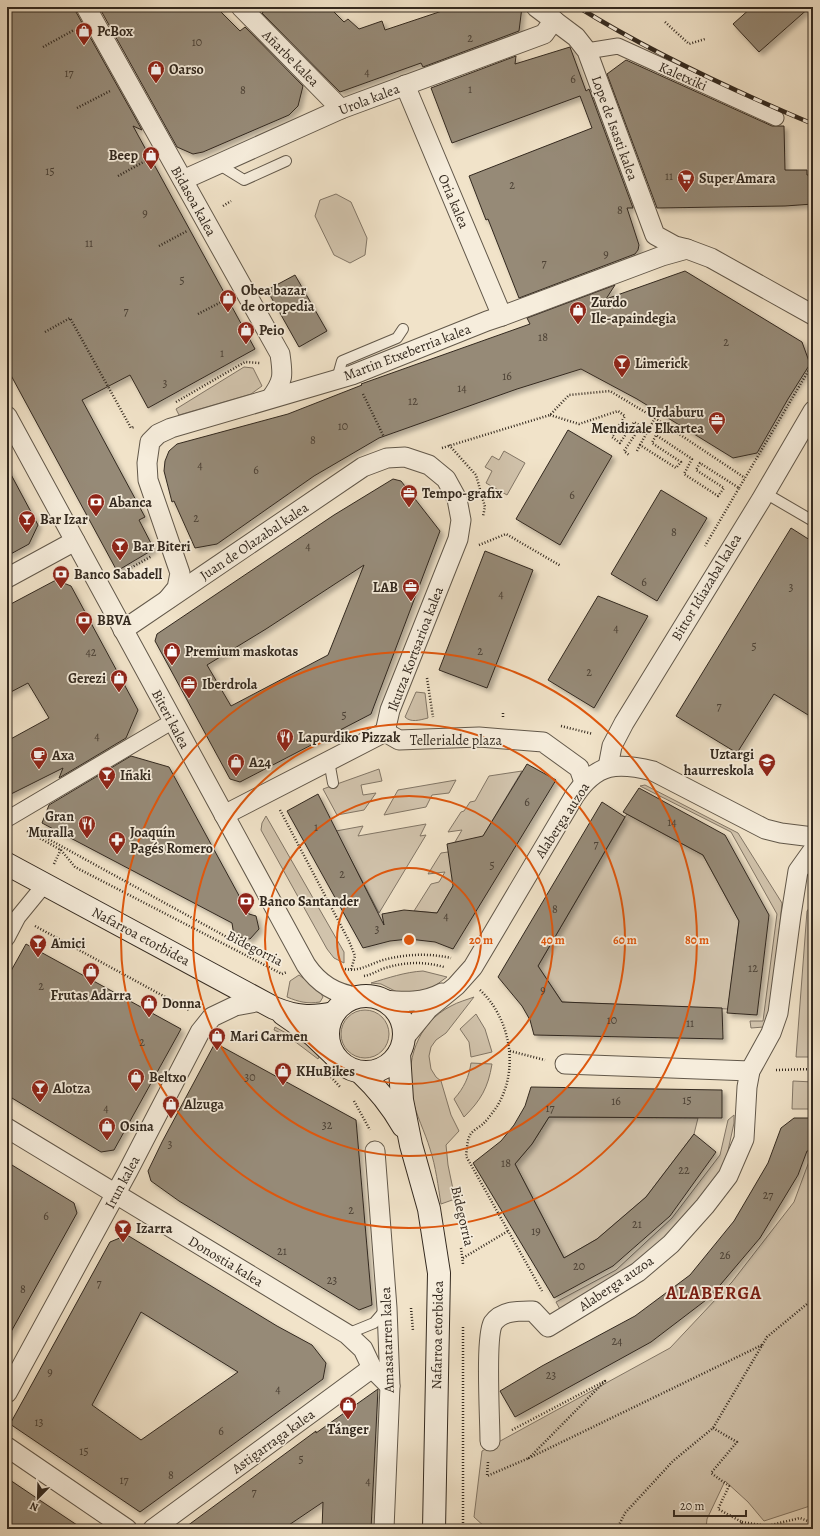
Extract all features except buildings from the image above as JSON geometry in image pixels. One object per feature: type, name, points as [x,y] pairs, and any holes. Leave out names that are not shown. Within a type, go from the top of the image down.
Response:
[{"type":"main road","name":"Nafarroa etorbidea","points":[[7,864],[289,1014],[320,1016],[334,1013]]},
{"type":"main road","points":[[360,987],[367,996],[384,1000],[393,1006],[403,1024],[402,1045],[392,1063],[383,1069],[372,1072],[360,1072],[350,1069],[340,1062],[333,1054],[329,1043],[328,1033],[334,1013],[340,1005],[360,987]]},
{"type":"main road","name":"Nafarroa etorbidea","points":[[268,1004],[313,1035],[333,1054]]},
{"type":"main road","name":"Nafarroa etorbidea","points":[[402,1045],[402,1100],[411,1145],[429,1209],[439,1273],[436,1526]]},
{"type":"main road","name":"Nafarroa etorbidea","points":[[360,1072],[390,1105],[402,1124],[411,1145]]},
{"type":"street","name":"Bidasoa kalea","points":[[86,7],[280,354],[283,374],[280,386],[271,398]]},
{"type":"street","name":"Lope de Isasti kalea","points":[[536,7],[576,37],[587,51],[655,235],[675,246],[687,250]]},
{"type":"street","name":"Añarbe kalea","points":[[249,10],[341,109]]},
{"type":"street","name":"Urola kalea","points":[[183,180],[341,109],[544,34],[554,20]]},
{"type":"street","name":"Kaletxiki","points":[[587,51],[618,46],[776,118]]},
{"type":"street","name":"Oria kalea","points":[[405,85],[502,316]]},
{"type":"street","points":[[687,250],[711,258],[813,315]]},
{"type":"street","name":"Martin Etxeberria kalea","points":[[168,599],[177,588],[180,573],[148,480],[147,463],[150,442],[158,434],[171,428],[352,375],[487,321],[662,256],[687,250]]},
{"type":"street","name":"Bittor Idiazabal kalea","points":[[608,767],[612,746],[624,723],[765,493],[813,411]]},
{"type":"street","name":"Biteri kalea","points":[[7,416],[306,965],[315,978],[328,988],[338,992],[360,987]]},
{"type":"street","name":"Ikutza Kortsarioa kalea","points":[[385,732],[390,710],[458,539],[461,520],[457,499],[446,479],[429,465],[387,450]]},
{"type":"street","name":"Juan de Olazabal kalea","points":[[123,630],[387,450]]},
{"type":"street","points":[[7,578],[75,541]]},
{"type":"street","points":[[9,818],[173,721]]},
{"type":"street","points":[[224,815],[385,732]]},
{"type":"street","name":"Tellerialde plaza","points":[[385,732],[399,740],[479,737],[543,742],[579,768],[584,782]]},
{"type":"street","name":"Alaberga auzoa","points":[[402,1045],[428,1010],[465,983],[575,795],[584,782],[595,773],[608,767],[623,766],[638,767],[653,771],[765,829],[781,834],[813,837]]},
{"type":"street","name":"Alaberga auzoa","points":[[490,1441],[489,1342],[493,1324],[502,1315],[512,1312],[533,1311],[548,1327],[638,1272],[670,1244],[705,1206],[728,1176],[744,1139],[747,1087],[750,1071],[771,1033],[778,1013],[798,871],[813,850]]},
{"type":"street","points":[[7,938],[18,917],[44,884]]},
{"type":"street","name":"Alaberga auzoa","points":[[384,1000],[402,1002],[421,1000],[439,995],[465,983]]},
{"type":"street","name":"Irun kalea","points":[[7,1393],[116,1194],[200,1032],[212,1017],[235,1006],[268,1004]]},
{"type":"street","points":[[565,1064],[750,1071]]},
{"type":"street","name":"Donostia kalea","points":[[7,1128],[347,1334],[363,1349],[372,1368]]},
{"type":"street","name":"Amasatarren kalea","points":[[375,1151],[387,1308],[390,1386],[384,1529]]},
{"type":"street","points":[[372,1368],[390,1386]]},
{"type":"street","name":"Astigarraga kalea","points":[[153,1529],[372,1368]]},
{"type":"street","points":[[7,1447],[127,1529]]},
{"type":"lane","points":[[218,164],[244,180],[286,161]]},
{"type":"lane","points":[[337,379],[342,361],[397,338],[403,329]]},
{"type":"lane","points":[[765,493],[813,521]]},
{"type":"lane","points":[[329,761],[333,783]]},
{"type":"lane","points":[[347,1334],[374,1323],[387,1308]]},
{"type":"path","points":[[665,22],[689,44],[705,39]]},
{"type":"path","points":[[43,47],[80,26]]},
{"type":"path","points":[[77,108],[114,89]]},
{"type":"path","points":[[118,176],[151,158]]},
{"type":"path","points":[[159,246],[190,230]]},
{"type":"path","points":[[198,314],[228,299]]},
{"type":"path","points":[[45,332],[70,318],[131,428],[138,424]]},
{"type":"path","points":[[171,405],[245,362],[263,363],[280,354]]},
{"type":"path","points":[[720,520],[813,363]]},
{"type":"path","points":[[439,449],[550,415],[569,395],[610,391],[655,418],[745,478]]},
{"type":"path","points":[[363,392],[387,450]]},
{"type":"path","points":[[550,415],[578,424],[618,411],[625,416],[612,437],[620,442],[634,422],[641,426],[624,451],[629,455]]},
{"type":"path","points":[[637,451],[655,418]]},
{"type":"path","points":[[640,445],[676,468],[681,462],[652,443],[656,435],[692,459],[684,474],[718,496],[724,488],[696,470],[700,463],[739,488]]},
{"type":"path","points":[[458,539],[477,546],[506,534],[561,566]]},
{"type":"path","points":[[97,581],[114,577],[146,559]]},
{"type":"path","points":[[427,677],[433,720]]},
{"type":"path","points":[[556,725],[593,734],[596,729]]},
{"type":"path","points":[[286,807],[280,811],[349,941],[355,956],[351,970]]},
{"type":"path","points":[[9,818],[270,959],[295,946]]},
{"type":"path","name":"Bidegorria","points":[[20,828],[61,850],[75,867],[282,974],[306,965]]},
{"type":"path","points":[[18,917],[192,1011],[190,1027],[200,1032]]},
{"type":"path","points":[[338,968],[351,970],[403,955],[422,954],[453,958]]},
{"type":"path","points":[[360,987],[399,964],[433,964],[449,968],[465,983],[489,997],[499,1014],[506,1032],[510,1051],[509,1070],[504,1089],[496,1107],[489,1118],[470,1135],[466,1156],[544,1295]]},
{"type":"path","points":[[510,1051],[565,1064]]},
{"type":"path","points":[[750,1071],[813,1069]]},
{"type":"path","name":"Bidegorria","points":[[459,1242],[463,1258],[508,1231]]},
{"type":"path","points":[[618,1529],[625,1512],[673,1461],[712,1428],[767,1337],[813,1299]]},
{"type":"path","points":[[463,1319],[463,1529]]},
{"type":"path","points":[[487,1476],[529,1458],[762,1345]]},
{"type":"path","points":[[490,1441],[605,1381],[529,1458]]},
{"type":"path","points":[[712,1428],[737,1442],[711,1474],[729,1486],[718,1509],[742,1522],[767,1526],[800,1518],[813,1523]]},
{"type":"path","points":[[738,1529],[742,1522]]},
{"type":"shaded area","points":[[336,194],[351,202],[367,238],[365,255],[350,263],[334,255],[315,216],[320,200]]},
{"type":"shaded area","points":[[244,367],[253,368],[262,386],[251,394],[179,415],[176,409]]},
{"type":"shaded area","points":[[504,451],[525,463],[507,495],[486,483],[492,471],[485,467],[492,456],[499,460]]},
{"type":"shaded area","points":[[416,692],[425,693],[428,718],[410,720],[405,717]]},
{"type":"shaded area","points":[[379,769],[382,781],[361,785],[363,795],[376,793],[364,810],[337,815],[323,789]]},
{"type":"shaded area","points":[[522,771],[437,913],[414,911],[431,884],[439,882],[445,872],[428,874],[441,853],[448,852],[457,842],[455,842],[462,830],[448,832],[461,812],[464,811],[470,802],[475,801],[489,776]]},
{"type":"shaded area","points":[[456,780],[449,793],[432,795],[426,807],[384,815],[398,790]]},
{"type":"shaded area","points":[[645,785],[738,833],[782,903],[770,1020],[764,1027],[751,1028],[750,1021],[763,1021],[777,914],[731,832],[640,786]]},
{"type":"shaded area","points":[[627,814],[703,855],[739,921],[728,1009],[562,1002],[538,966]]},
{"type":"shaded area","points":[[266,816],[344,952],[344,963],[334,958],[327,949],[261,830],[262,823]]},
{"type":"shaded area","points":[[426,824],[420,836],[426,835],[379,913],[336,831],[363,826],[358,836]]},
{"type":"shaded area","points":[[813,903],[813,966],[809,1018],[813,1018],[813,1057],[796,1057],[807,911]]},
{"type":"shaded area","points":[[423,971],[447,977],[432,988],[418,992],[397,992],[381,984],[371,983],[403,974]]},
{"type":"shaded area","points":[[299,975],[319,990],[323,997],[320,1002],[303,1002],[287,997],[290,981]]},
{"type":"shaded area","points":[[474,997],[446,1033],[436,1040],[431,1047],[429,1056],[431,1069],[436,1077],[441,1081],[451,1115],[459,1131],[446,1145],[448,1165],[455,1199],[441,1204],[437,1176],[432,1156],[412,1097],[410,1070],[412,1057],[422,1033],[439,1013],[459,1002]]},
{"type":"shaded area","points":[[360,1010],[370,1010],[382,1017],[389,1029],[389,1039],[382,1051],[370,1058],[360,1058],[352,1054],[345,1047],[341,1039],[341,1029],[345,1021],[352,1014]]},
{"type":"shaded area","points":[[476,1014],[485,1029],[492,1052],[471,1057],[469,1042],[460,1029]]},
{"type":"shaded area","points":[[275,1027],[308,1045],[319,1057],[318,1059],[289,1037],[274,1030]]},
{"type":"shaded area","points":[[471,1063],[492,1064],[483,1093],[464,1117],[454,1099],[466,1082]]},
{"type":"shaded area","points":[[793,1081],[813,1082],[813,1109],[792,1109]]},
{"type":"shaded area","points":[[734,1115],[734,1123],[723,1174],[668,1241],[562,1313],[556,1302],[616,1270],[672,1218],[720,1155],[728,1120]]},
{"type":"shaded area","points":[[549,1117],[698,1118],[694,1134],[646,1197],[597,1239],[564,1258],[515,1164],[532,1144]]},
{"type":"shaded area","points":[[811,1156],[813,1157],[813,1443],[811,1471],[813,1481],[813,1505],[764,1521],[748,1502],[725,1481],[707,1519],[706,1529],[487,1529],[474,1517],[482,1451],[670,1348],[732,1282],[794,1202]]},
{"type":"railway","points":[[578,7],[635,40],[693,70],[813,124]]},
{"type":"place","name":"PcBox","points":[[84,46]]},
{"type":"place","name":"Oarso","points":[[156,84]]},
{"type":"place","name":"Beep","points":[[151,170]]},
{"type":"place","name":"Super Amara","points":[[686,193]]},
{"type":"place","name":"Obea bazar de ortopedia","points":[[228,313]]},
{"type":"place","name":"Zurdo Ile-apaindegia","points":[[578,325]]},
{"type":"place","name":"Peio","points":[[246,345]]},
{"type":"place","name":"Limerick","points":[[622,378]]},
{"type":"place","name":"Urdaburu Mendizale Elkartea","points":[[717,435]]},
{"type":"place","name":"Tempo-grafix","points":[[409,508]]},
{"type":"place","name":"Abanca","points":[[96,517]]},
{"type":"place","name":"Bar Izar","points":[[27,534]]},
{"type":"place","name":"Bar Biteri","points":[[120,561]]},
{"type":"place","name":"Banco Sabadell","points":[[61,589]]},
{"type":"place","name":"LAB","points":[[411,602]]},
{"type":"place","name":"BBVA","points":[[84,635]]},
{"type":"place","name":"Premium maskotas","points":[[172,666]]},
{"type":"place","name":"Gerezi","points":[[119,693]]},
{"type":"place","name":"Iberdrola","points":[[189,699]]},
{"type":"place","name":"Lapurdiko Pizzak","points":[[285,752]]},
{"type":"place","name":"Axa","points":[[39,770]]},
{"type":"place","name":"A24","points":[[236,777]]},
{"type":"place","name":"Uztargi haurreskola","points":[[767,777]]},
{"type":"place","name":"Iñaki","points":[[107,790]]},
{"type":"place","name":"Gran Muralla","points":[[87,839]]},
{"type":"place","name":"Joaquín Pagés Romero","points":[[117,855]]},
{"type":"place","name":"Banco Santander","points":[[246,916]]},
{"type":"place","name":"Amici","points":[[38,958]]},
{"type":"place","name":"Frutas Adarra","points":[[91,986]]},
{"type":"place","name":"Donna","points":[[149,1018]]},
{"type":"place","name":"Mari Carmen","points":[[217,1051]]},
{"type":"place","name":"KHuBikes","points":[[283,1086]]},
{"type":"place","name":"Beltxo","points":[[136,1092]]},
{"type":"place","name":"Alotza","points":[[40,1103]]},
{"type":"place","name":"Alzuga","points":[[171,1119]]},
{"type":"place","name":"Osina","points":[[107,1141]]},
{"type":"place","name":"Izarra","points":[[123,1243]]},
{"type":"place","name":"Tánger","points":[[348,1420]]},
{"type":"district","name":"ALABERGA","points":[[714,1293]]}]
